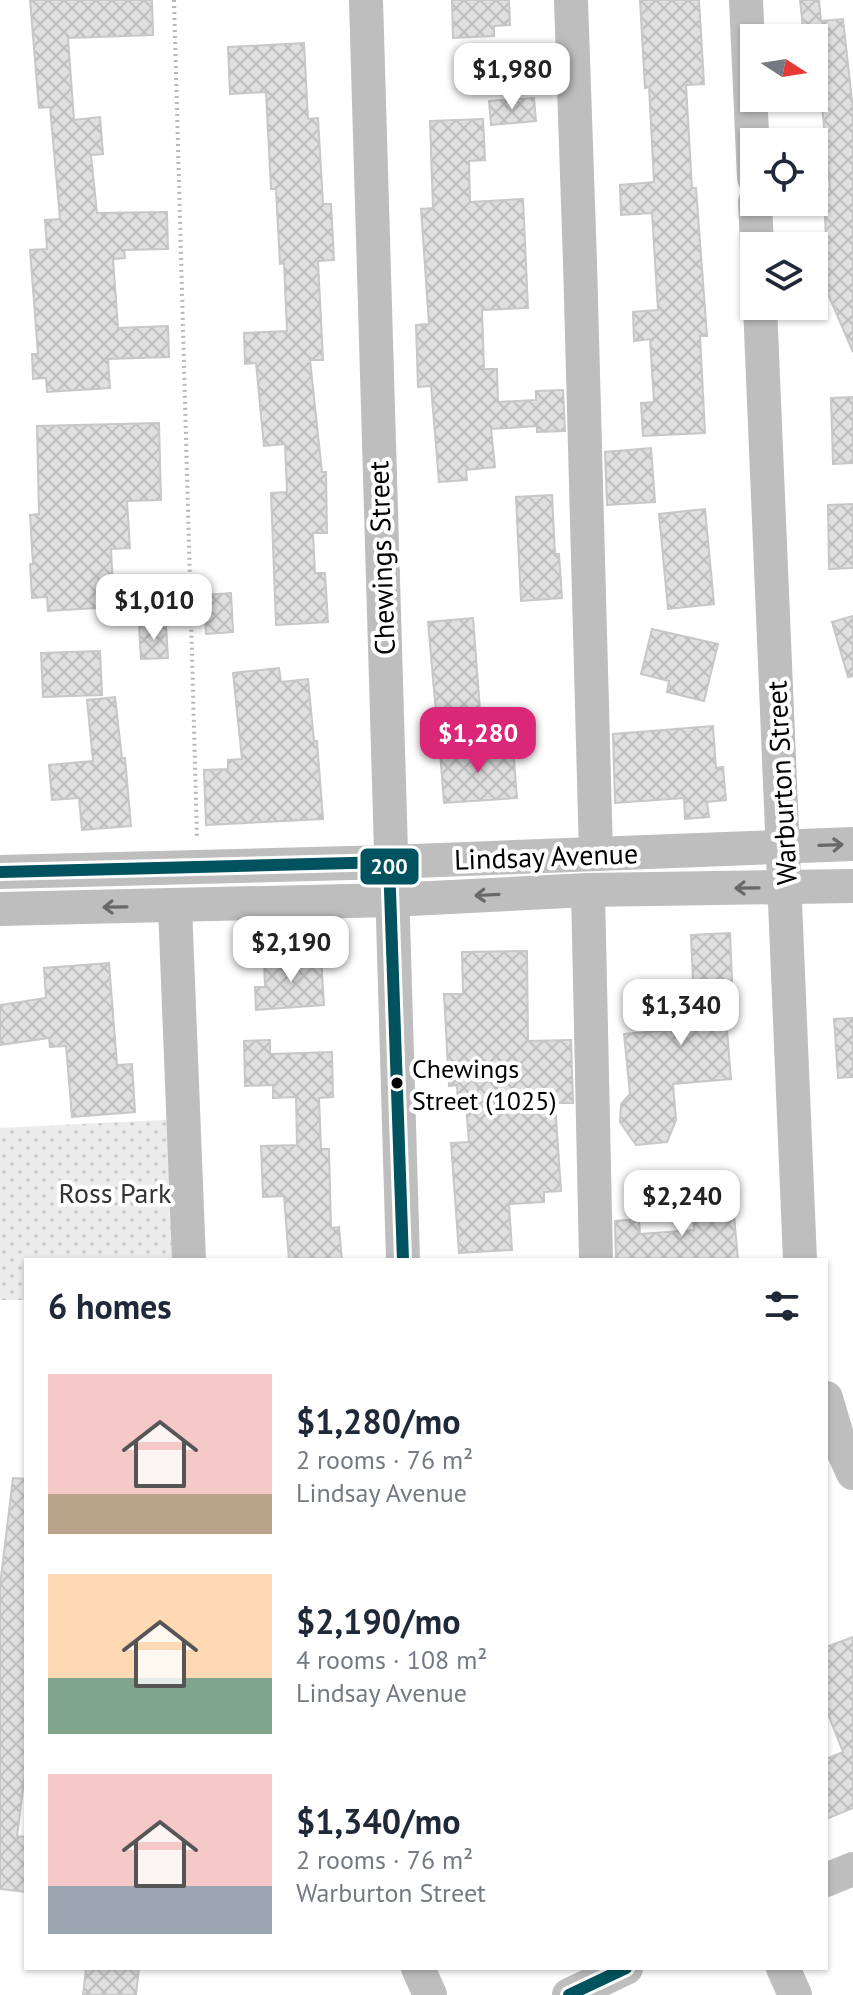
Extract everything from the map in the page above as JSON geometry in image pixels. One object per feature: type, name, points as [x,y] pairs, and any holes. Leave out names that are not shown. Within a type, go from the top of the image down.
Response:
[{"type":"street","name":"Chewings Street","points":[[366,0],[403,1258]]},
{"type":"street","points":[[571,0],[596,854]]},
{"type":"street","points":[[746,0],[752,128]]},
{"type":"street","name":"Warburton Street","points":[[761,320],[800,1258]]},
{"type":"street","name":"Lindsay Avenue","points":[[0,872],[389,862],[853,844]]},
{"type":"street","name":"Lindsay Avenue","points":[[0,909],[391,900],[588,890],[853,886]]},
{"type":"street","points":[[588,890],[596,1258]]},
{"type":"street","points":[[175,906],[189,1258]]},
{"type":"street","points":[[828,1405],[839,1442],[853,1473]]},
{"type":"street","points":[[828,1879],[853,1869]]},
{"type":"street","points":[[419,1970],[430,1995]]},
{"type":"street","points":[[569,1995],[622,1970]]},
{"type":"street","points":[[784,1970],[795,1995]]},
{"type":"path","points":[[174,0],[197,865]]},
{"type":"green space","name":"Ross Park","points":[[182,1119],[187,1258],[24,1258],[24,1300],[0,1300],[0,1128]]},
{"type":"building","points":[[30,0],[152,0],[153,35],[68,38],[74,120],[100,117],[103,154],[91,155],[97,213],[167,212],[168,249],[124,250],[125,258],[113,259],[118,328],[168,326],[169,357],[108,359],[110,388],[47,392],[46,378],[33,379],[32,354],[38,354],[30,250],[47,249],[45,220],[60,219],[50,107],[39,108]]},
{"type":"building","points":[[452,0],[509,0],[510,25],[494,26],[494,36],[453,38]]},
{"type":"building","points":[[640,0],[699,0],[704,84],[686,85],[692,188],[696,188],[707,336],[700,336],[705,433],[643,436],[641,403],[654,402],[650,339],[634,341],[633,312],[658,310],[652,213],[621,215],[620,185],[654,182]]},
{"type":"building","points":[[800,0],[819,0],[821,21],[843,19],[853,110],[853,352],[828,294],[825,216],[828,216],[830,189],[828,128],[824,128],[823,112],[828,112],[828,24],[803,24]]},
{"type":"building","points":[[304,43],[308,119],[318,118],[323,204],[331,204],[334,260],[318,261],[323,360],[310,360],[322,472],[326,472],[327,533],[313,533],[315,573],[325,573],[328,622],[276,625],[271,493],[287,492],[285,444],[264,446],[256,363],[245,364],[244,333],[287,331],[284,263],[280,264],[276,189],[271,189],[266,92],[230,94],[228,47]]},
{"type":"building","points":[[534,98],[536,121],[491,125],[489,101]]},
{"type":"building","points":[[483,119],[485,160],[469,161],[470,202],[523,199],[528,308],[482,310],[484,369],[497,369],[498,402],[536,400],[536,391],[563,390],[565,431],[537,432],[537,426],[491,429],[495,467],[466,470],[467,480],[439,482],[431,386],[418,387],[416,325],[429,324],[421,209],[433,208],[430,121]]},
{"type":"building","points":[[853,397],[853,463],[833,464],[831,398]]},
{"type":"building","points":[[159,423],[161,500],[127,501],[130,548],[111,549],[114,607],[48,611],[47,597],[32,598],[30,515],[39,514],[37,426]]},
{"type":"building","points":[[651,448],[655,502],[607,505],[605,452]]},
{"type":"building","points":[[552,495],[555,554],[559,554],[562,598],[521,601],[516,497]]},
{"type":"building","points":[[853,504],[853,568],[829,569],[828,505]]},
{"type":"building","points":[[705,509],[714,604],[668,609],[659,514]]},
{"type":"building","points":[[231,593],[233,632],[206,634],[204,595]]},
{"type":"building","points":[[853,616],[853,676],[848,677],[832,622]]},
{"type":"building","points":[[473,618],[480,709],[436,713],[428,622]]},
{"type":"building","points":[[166,624],[168,658],[141,659],[139,625]]},
{"type":"building","points":[[652,629],[718,644],[704,701],[667,692],[669,681],[641,674]]},
{"type":"building","points":[[100,651],[102,695],[43,697],[41,653]]},
{"type":"building","points":[[279,668],[281,682],[308,679],[323,819],[206,825],[204,770],[228,769],[228,760],[242,759],[233,673]]},
{"type":"building","points":[[115,697],[122,758],[125,758],[131,826],[82,830],[79,798],[52,800],[49,765],[93,761],[87,700]]},
{"type":"building","points":[[713,726],[716,768],[723,767],[726,800],[707,802],[709,817],[685,819],[684,798],[615,803],[613,734]]},
{"type":"building","points":[[513,747],[517,798],[444,803],[440,752]]},
{"type":"building","points":[[730,933],[733,1005],[725,1005],[731,1079],[673,1084],[676,1120],[667,1142],[636,1145],[620,1122],[621,1104],[630,1094],[624,1034],[695,1028],[691,935]]},
{"type":"building","points":[[527,951],[528,1041],[571,1040],[573,1103],[555,1103],[561,1191],[544,1192],[544,1202],[509,1204],[512,1250],[459,1253],[451,1143],[469,1142],[466,1105],[458,1106],[457,1085],[449,1086],[444,994],[463,994],[462,952]]},
{"type":"building","points":[[321,956],[324,1005],[256,1010],[255,987],[265,987],[264,960]]},
{"type":"building","points":[[109,963],[117,1065],[132,1064],[135,1112],[72,1117],[66,1046],[50,1047],[49,1038],[0,1045],[0,1005],[46,998],[44,968]]},
{"type":"building","points":[[853,1018],[853,1077],[838,1078],[834,1019]]},
{"type":"building","points":[[270,1040],[270,1054],[332,1052],[333,1097],[319,1098],[321,1149],[329,1149],[331,1228],[339,1227],[342,1258],[289,1258],[284,1196],[263,1197],[261,1146],[297,1145],[296,1097],[273,1098],[273,1085],[245,1086],[244,1041]]},
{"type":"building","points":[[733,1203],[738,1258],[616,1258],[615,1221],[639,1219],[640,1234],[694,1230],[692,1207]]},
{"type":"building","points":[[13,1478],[24,1479],[24,1781],[17,1836],[24,1837],[24,1892],[0,1889],[0,1585]]},
{"type":"building","points":[[853,1637],[853,1808],[828,1818],[828,1758],[843,1752],[828,1714],[828,1646]]},
{"type":"building","points":[[86,1970],[139,1970],[136,1995],[83,1995]]},
{"type":"transit line","name":"200","points":[[0,872],[389,862],[403,1258]]},
{"type":"transit line","name":"200","points":[[569,1995],[622,1970]]},
{"type":"place","name":"Chewings Street (1025)","points":[[397,1083]]}]
